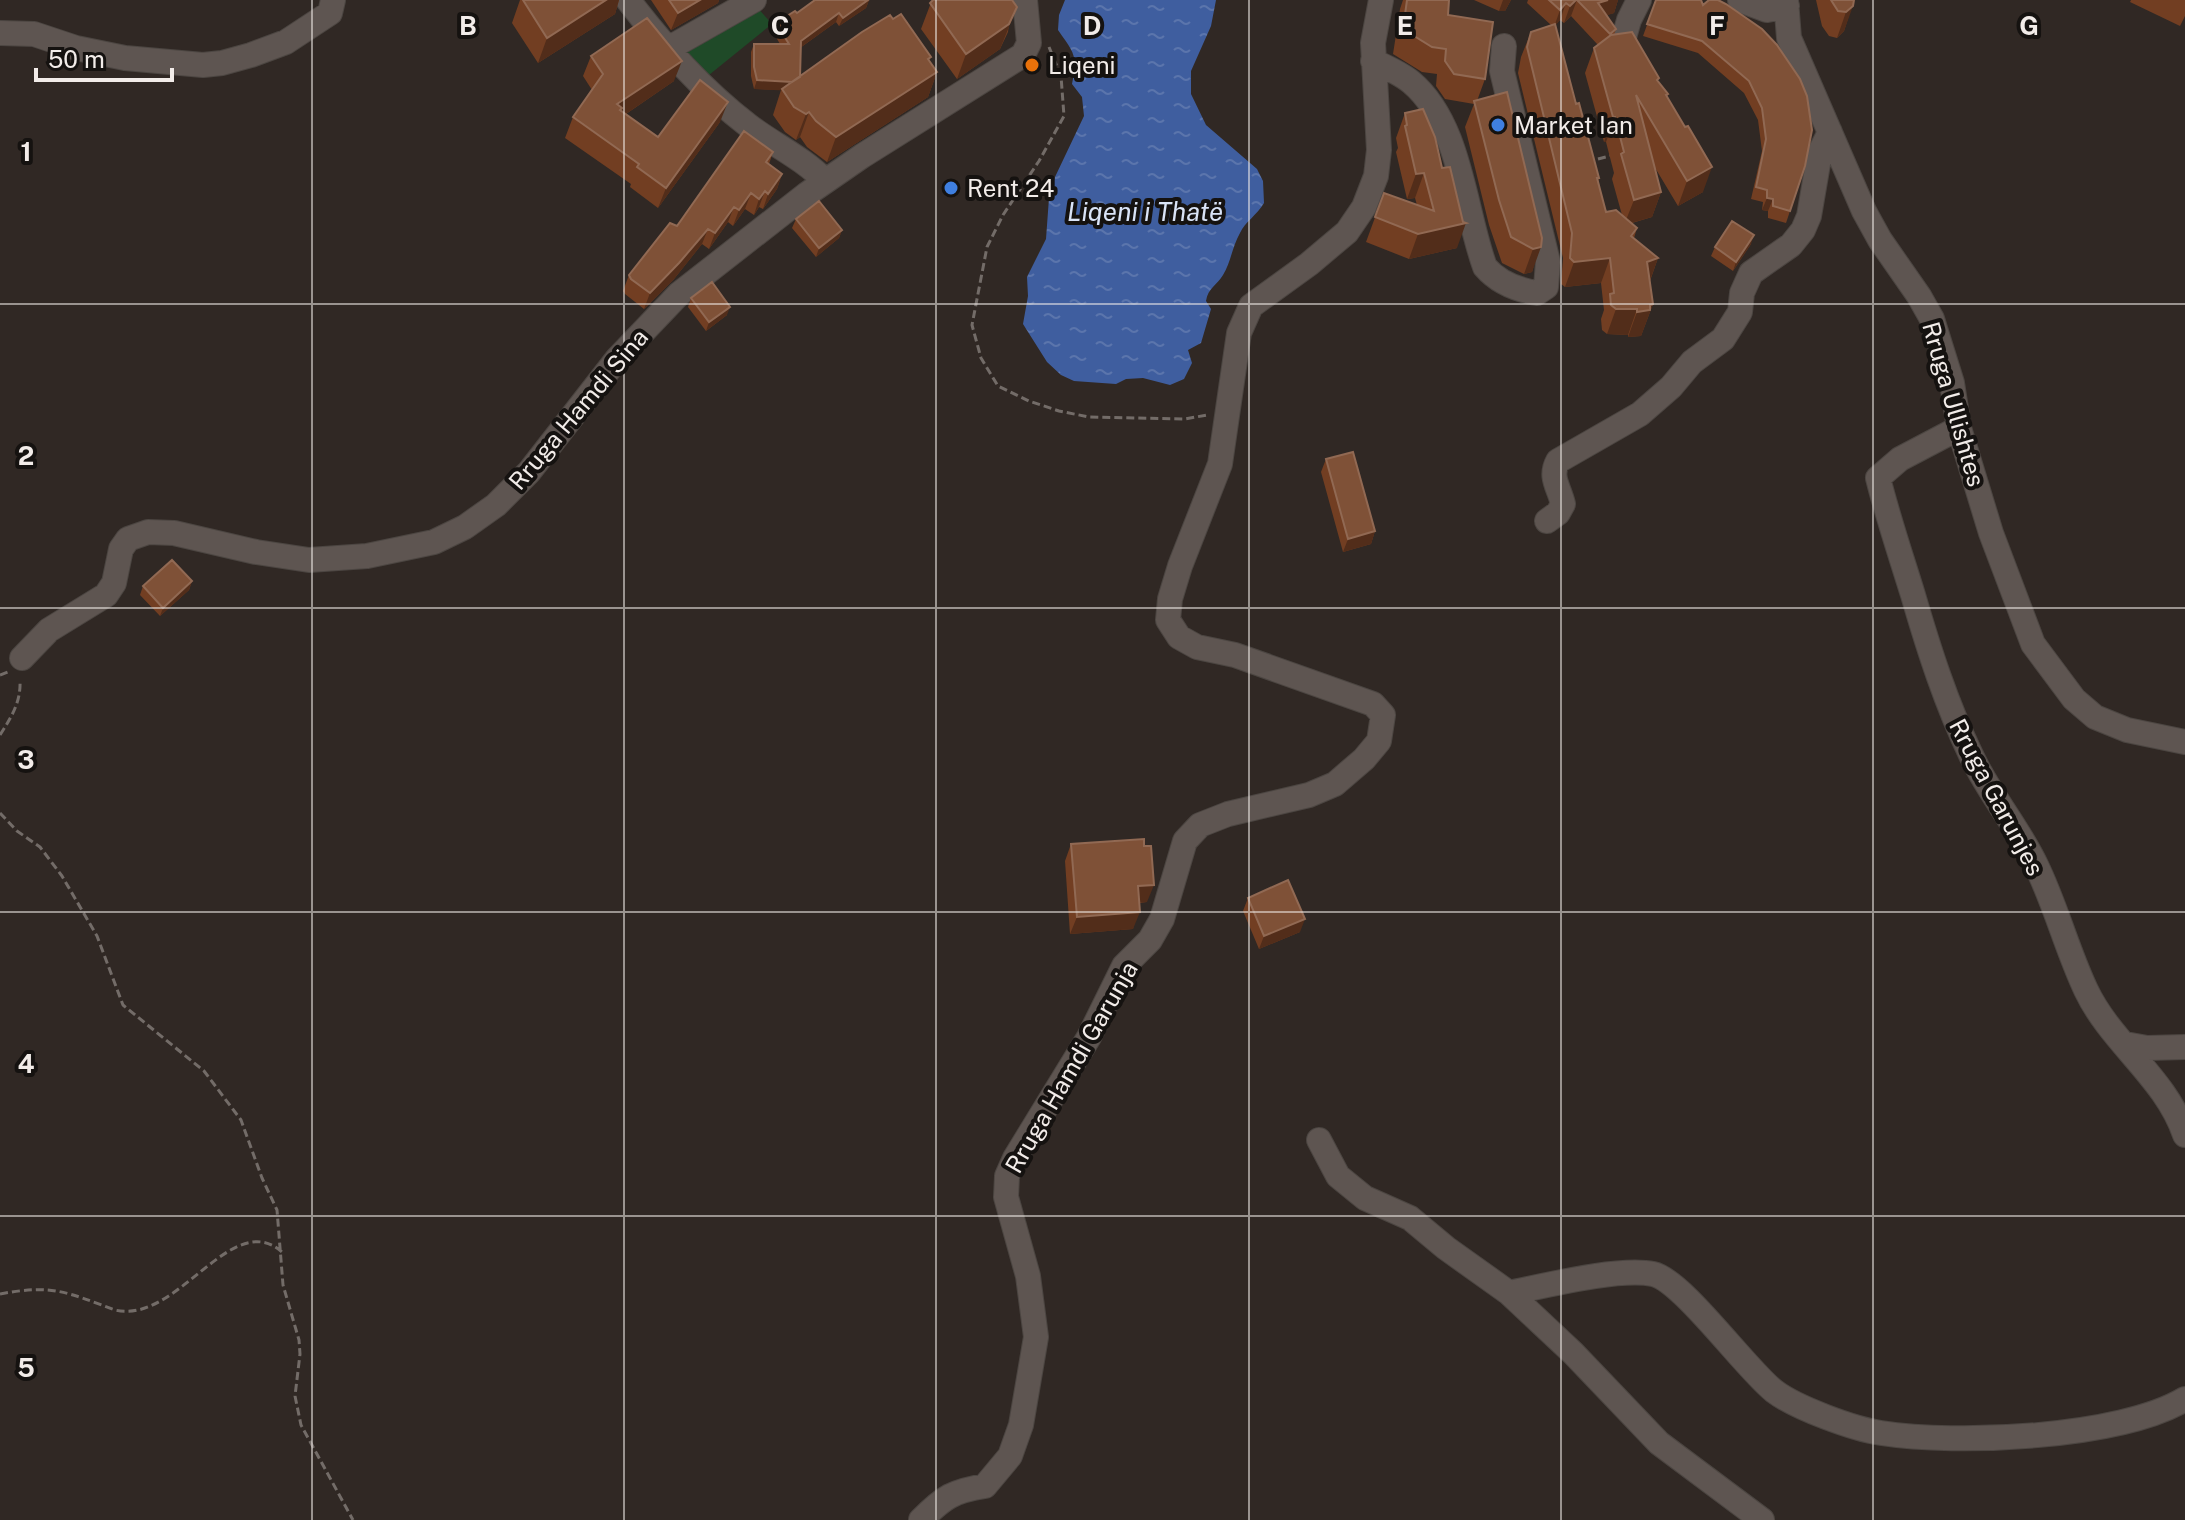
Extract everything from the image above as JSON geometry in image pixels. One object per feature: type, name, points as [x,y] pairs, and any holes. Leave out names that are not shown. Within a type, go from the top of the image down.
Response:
[{"type":"street","points":[[0,33],[34,34],[76,48],[125,58],[203,65],[222,63],[286,42],[330,13],[333,0]]},
{"type":"street","points":[[628,0],[666,50],[705,91],[825,181]]},
{"type":"street","points":[[666,50],[754,0]]},
{"type":"street","name":"Rruga Hamdi Garunja","points":[[921,1520],[958,1490],[985,1486],[1010,1456],[1021,1425],[1036,1337],[1028,1276],[1006,1197],[1007,1176],[1089,1037],[1124,966],[1150,940],[1162,919],[1185,841],[1200,825],[1228,814],[1309,795],[1335,784],[1379,741],[1383,715],[1373,704],[1235,655],[1197,647],[1179,637],[1168,620],[1170,599],[1180,566],[1220,464],[1239,333],[1251,306],[1347,232],[1376,176],[1379,150],[1373,43],[1381,0]]},
{"type":"street","points":[[1623,41],[1639,0]]},
{"type":"street","points":[[1740,0],[1767,10],[1785,2]]},
{"type":"street","name":"Rruga Ullishtes","points":[[1785,2],[1789,38],[1864,211],[1932,319],[1952,383],[1959,428],[2033,644],[2074,699],[2095,717],[2127,730],[2185,742]]},
{"type":"street","name":"Rruga Hamdi Sina","points":[[22,658],[49,630],[106,595],[114,583],[121,549],[128,539],[148,532],[174,533],[256,552],[309,560],[367,556],[434,542],[465,527],[496,505],[529,472],[617,359],[679,294],[825,181],[1023,55],[1029,43],[1026,5]]},
{"type":"street","points":[[1373,61],[1409,80],[1423,94],[1438,118],[1453,152],[1485,267],[1492,275],[1524,291],[1537,293],[1546,287],[1548,262],[1502,71],[1504,46]]},
{"type":"street","points":[[1547,521],[1558,513],[1563,504],[1553,477],[1558,461],[1640,414],[1671,387],[1692,362],[1723,339],[1740,312],[1742,293],[1751,273],[1799,238],[1809,216],[1820,152],[1830,132]]},
{"type":"street","name":"Rruga Garunjes","points":[[1959,428],[1923,445],[1878,478],[1949,708],[1973,760],[2038,868],[2086,990],[2104,1021],[2166,1097],[2185,1135]]},
{"type":"street","points":[[2125,1044],[2147,1048],[2185,1047]]},
{"type":"street","points":[[1319,1140],[1338,1176],[1365,1198],[1410,1218],[1509,1293],[1573,1353],[1659,1443],[1762,1520]]},
{"type":"street","points":[[1509,1293],[1595,1278],[1655,1274],[1696,1307],[1745,1364],[1776,1393],[1801,1406],[1879,1433],[1934,1438],[2040,1434],[2104,1426],[2165,1411],[2185,1399]]},
{"type":"path","points":[[1026,5],[1044,35],[1061,76],[1064,116],[1003,215],[987,247],[972,325],[981,358],[998,386],[1059,411],[1089,417],[1185,419],[1207,415],[1211,409]]},
{"type":"path","points":[[1598,159],[1622,153]]},
{"type":"path","points":[[0,735],[16,711],[21,695],[19,667],[22,658]]},
{"type":"path","points":[[0,813],[17,831],[40,847],[62,876],[97,936],[123,1005],[204,1071],[241,1120],[277,1210],[283,1285],[299,1340],[295,1396],[297,1414],[353,1520]]},
{"type":"path","points":[[0,1294],[49,1288],[115,1310],[137,1311],[173,1295],[212,1261],[239,1246],[264,1241],[282,1252]]},
{"type":"green space","points":[[755,5],[772,24],[709,75],[686,51]]},
{"type":"water","name":"Liqeni i Thatë","points":[[1065,0],[1216,0],[1211,26],[1191,71],[1191,94],[1206,125],[1257,169],[1263,181],[1264,203],[1242,229],[1226,270],[1209,293],[1206,301],[1211,309],[1201,343],[1188,350],[1192,363],[1184,379],[1170,385],[1143,378],[1126,379],[1116,384],[1074,381],[1061,375],[1047,362],[1023,324],[1028,296],[1027,277],[1046,239],[1049,198],[1055,177],[1084,116],[1082,97],[1072,84],[1075,67],[1073,55],[1058,30],[1059,15]]},
{"type":"building","points":[[523,0],[606,0],[547,38]]},
{"type":"building","points":[[669,0],[700,0],[678,13]]},
{"type":"building","points":[[815,0],[868,0],[843,18],[839,13],[801,41],[800,77],[792,82],[757,80],[754,44],[789,44],[776,23]]},
{"type":"building","points":[[933,0],[1012,0],[1017,7],[1009,24],[966,54],[930,3]]},
{"type":"building","points":[[1407,0],[1449,0],[1448,15],[1493,22],[1485,79],[1454,74],[1445,61],[1446,49],[1432,47],[1403,29]]},
{"type":"building","points":[[1549,0],[1576,0],[1570,6],[1566,3],[1560,10]]},
{"type":"building","points":[[1577,0],[1608,0],[1598,3],[1616,29],[1610,34]]},
{"type":"building","points":[[1656,0],[1701,0],[1703,5],[1709,0],[1718,0],[1726,4],[1762,29],[1800,79],[1807,96],[1812,130],[1805,166],[1790,211],[1773,206],[1773,199],[1767,198],[1767,190],[1756,187],[1766,139],[1762,108],[1749,81],[1702,41],[1647,24]]},
{"type":"building","points":[[1831,0],[1854,0],[1853,6],[1846,12],[1838,11]]},
{"type":"building","points":[[901,14],[931,57],[928,59],[937,72],[836,137],[809,112],[806,114],[794,107],[782,89],[862,32],[890,15],[893,19]]},
{"type":"building","points":[[647,18],[682,61],[617,104],[622,108],[620,110],[658,137],[700,80],[728,102],[666,188],[637,167],[639,164],[573,117],[603,74],[591,56]]},
{"type":"building","points":[[1555,24],[1576,104],[1579,103],[1606,212],[1616,210],[1637,228],[1631,236],[1658,258],[1647,262],[1653,304],[1650,310],[1637,312],[1637,309],[1616,309],[1611,305],[1610,294],[1614,293],[1610,258],[1574,262],[1570,258],[1572,233],[1527,47],[1531,32]]},
{"type":"building","points":[[1632,32],[1659,78],[1657,80],[1712,167],[1687,181],[1636,95],[1661,192],[1634,200],[1621,154],[1624,152],[1615,117],[1594,48],[1611,35]]},
{"type":"building","points":[[1507,92],[1542,238],[1541,247],[1533,249],[1511,237],[1474,101]]},
{"type":"building","points":[[1423,109],[1435,137],[1442,168],[1450,167],[1463,222],[1466,223],[1418,234],[1375,217],[1384,193],[1434,211],[1424,173],[1416,174],[1405,126],[1405,113]]},
{"type":"building","points":[[744,131],[773,152],[766,162],[782,174],[768,194],[765,191],[759,199],[751,193],[739,210],[734,207],[715,233],[708,229],[650,293],[629,275],[670,223],[677,226]]},
{"type":"building","points":[[819,201],[842,230],[819,248],[796,219]]},
{"type":"building","points":[[1732,221],[1754,235],[1736,262],[1715,247]]},
{"type":"building","points":[[712,282],[730,307],[709,322],[691,298]]},
{"type":"building","points":[[1353,452],[1375,531],[1348,539],[1326,459]]},
{"type":"building","points":[[172,560],[192,581],[163,608],[143,586]]},
{"type":"building","points":[[1144,839],[1144,846],[1151,846],[1154,885],[1138,886],[1140,912],[1077,917],[1071,844]]},
{"type":"building","points":[[1288,880],[1305,919],[1264,936],[1248,898]]},
{"type":"place","name":"Liqeni","points":[[1032,65]]},
{"type":"place","name":"Market Ian","points":[[1498,125]]},
{"type":"place","name":"Rent 24","points":[[951,188]]}]
